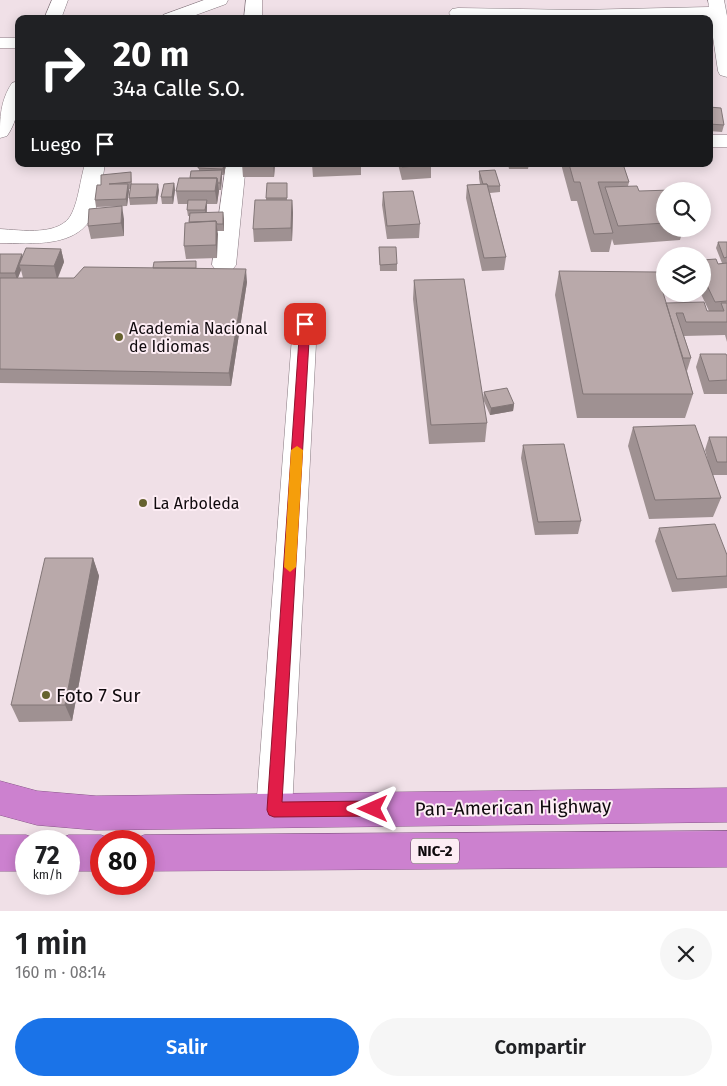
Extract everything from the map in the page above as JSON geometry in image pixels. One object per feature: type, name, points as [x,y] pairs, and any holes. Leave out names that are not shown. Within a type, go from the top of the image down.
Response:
[{"type":"highway","name":"Pan-American Highway","points":[[0,798],[37,808],[96,813],[727,805]]},
{"type":"highway","name":"NIC-2","points":[[155,852],[727,849]]},
{"type":"highway","points":[[0,853],[15,853]]},
{"type":"street","points":[[54,15],[60,0]]},
{"type":"street","points":[[173,12],[220,0]]},
{"type":"street","points":[[253,15],[254,0]]},
{"type":"street","points":[[458,11],[577,11],[716,6],[724,35],[727,70],[713,69]]},
{"type":"street","points":[[0,43],[15,43]]},
{"type":"street","points":[[0,132],[15,96]]},
{"type":"street","points":[[713,141],[727,141]]},
{"type":"street","points":[[0,236],[53,235],[71,229],[81,219],[94,167]]},
{"type":"street","points":[[224,266],[236,167]]},
{"type":"street","points":[[274,810],[305,324]]},
{"type":"building","points":[[713,107],[721,108],[724,125],[713,124]]},
{"type":"building","points":[[198,167],[223,167],[223,169]]},
{"type":"building","points":[[570,167],[624,167],[629,182],[598,182],[613,233],[594,234],[580,182],[574,182]]},
{"type":"building","points":[[222,170],[220,183],[218,183],[217,178],[190,178],[191,171]]},
{"type":"building","points":[[495,170],[500,186],[483,184],[479,171]]},
{"type":"building","points":[[131,172],[131,182],[109,184],[128,184],[126,199],[95,200],[97,185],[101,185],[101,175]]},
{"type":"building","points":[[179,178],[217,178],[215,191],[176,191]]},
{"type":"building","points":[[174,183],[172,197],[161,197],[164,184]]},
{"type":"building","points":[[267,183],[287,183],[287,198],[266,198]]},
{"type":"building","points":[[131,184],[158,184],[156,197],[129,198]]},
{"type":"building","points":[[487,184],[506,257],[484,258],[467,185]]},
{"type":"building","points":[[637,186],[639,191],[656,190],[656,224],[618,226],[605,187]]},
{"type":"building","points":[[413,191],[420,224],[387,226],[383,192]]},
{"type":"building","points":[[188,200],[207,200],[205,210],[187,210]]},
{"type":"building","points":[[255,200],[292,200],[291,228],[253,229]]},
{"type":"building","points":[[122,206],[121,223],[88,226],[89,209]]},
{"type":"building","points":[[223,212],[223,224],[217,224],[216,221],[189,222],[190,213]]},
{"type":"building","points":[[216,221],[216,245],[184,246],[185,223]]},
{"type":"building","points":[[718,242],[727,242],[727,257],[724,258]]},
{"type":"building","points":[[379,247],[396,247],[397,264],[380,265]]},
{"type":"building","points":[[26,248],[61,249],[54,266],[19,265]]},
{"type":"building","points":[[0,254],[22,254],[15,273],[0,273]]},
{"type":"building","points":[[711,259],[716,259],[718,264],[727,263],[727,301],[715,302],[711,294]]},
{"type":"building","points":[[196,261],[196,268],[153,268],[154,262]]},
{"type":"building","name":"Academia Nacional de Idiomas","points":[[84,267],[246,269],[229,373],[0,369],[0,278],[74,278]]},
{"type":"building","points":[[559,271],[656,272],[656,302],[666,302],[693,394],[583,394]]},
{"type":"building","points":[[464,279],[487,423],[431,425],[414,280]]},
{"type":"building","points":[[704,302],[707,311],[724,311],[721,303],[727,303],[727,322],[686,322],[683,313],[676,313],[691,358],[683,358],[666,303]]},
{"type":"building","points":[[700,354],[726,354],[727,380],[709,381]]},
{"type":"building","points":[[507,388],[514,404],[491,408],[484,392]]},
{"type":"building","points":[[695,425],[721,498],[655,500],[633,427]]},
{"type":"building","points":[[709,437],[727,437],[727,462],[717,462]]},
{"type":"building","points":[[564,444],[581,521],[538,522],[523,445]]},
{"type":"building","points":[[715,524],[727,555],[727,576],[677,579],[659,528]]},
{"type":"building","points":[[45,558],[93,558],[65,705],[11,705]]},
{"type":"slow traffic","points":[[290,567],[297,450]]},
{"type":"place","name":"Academia Nacional de Idiomas","points":[[119,337]]},
{"type":"place","name":"La Arboleda","points":[[143,503]]},
{"type":"place","name":"Foto 7 Sur","points":[[46,695]]},
{"type":"route","points":[[305,324],[274,810],[373,809]]}]
